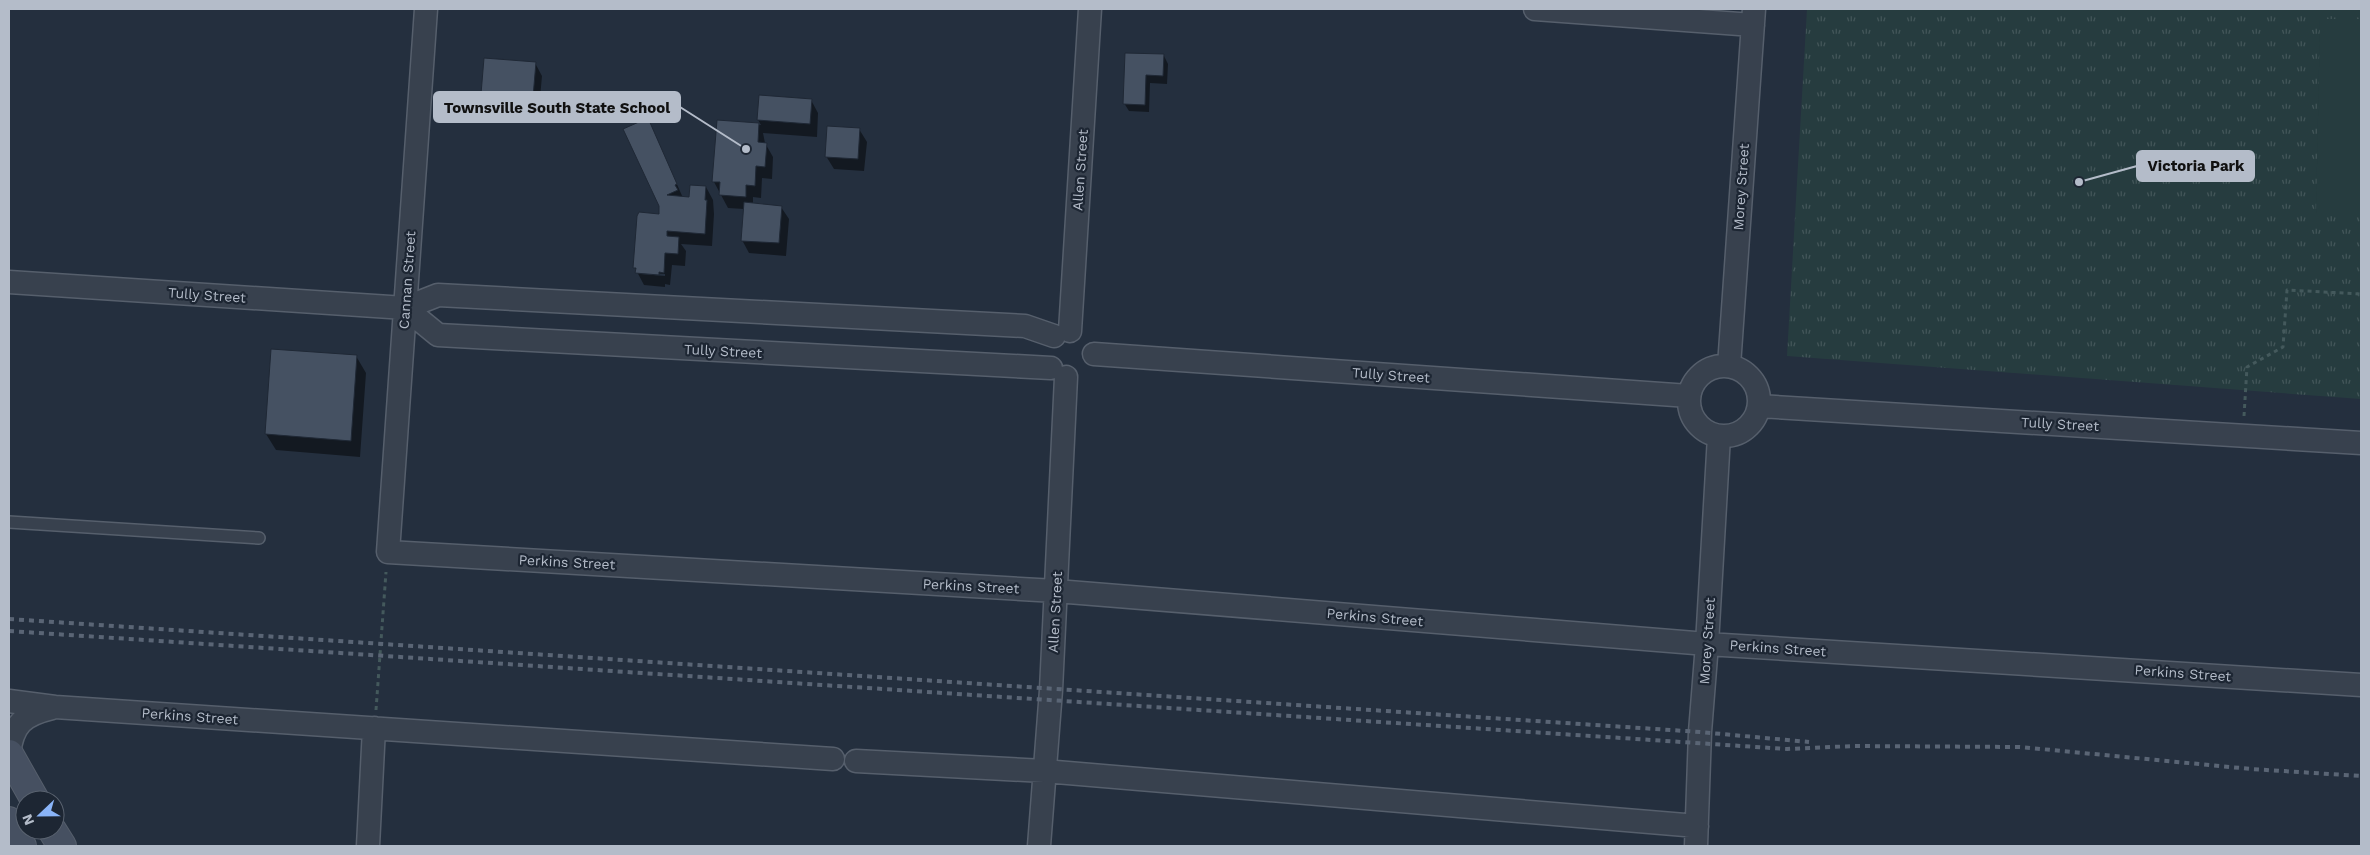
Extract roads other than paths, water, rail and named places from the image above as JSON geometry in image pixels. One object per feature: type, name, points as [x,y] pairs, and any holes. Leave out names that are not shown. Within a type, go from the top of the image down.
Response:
[{"type":"main road","points":[[9,753],[29,790]]},
{"type":"main road","points":[[9,821],[22,846]]},
{"type":"street","name":"Cannan Street","points":[[388,552],[426,9]]},
{"type":"street","name":"Allen Street","points":[[1062,334],[1090,9]]},
{"type":"street","points":[[1535,9],[1753,17]]},
{"type":"street","name":"Morey Street","points":[[1729,366],[1753,17]]},
{"type":"street","name":"Tully Street","points":[[9,282],[405,308],[438,295],[1025,326],[1062,334]]},
{"type":"street","name":"Tully Street","points":[[405,308],[438,335],[1059,372]]},
{"type":"street","points":[[1062,334],[1082,334],[1090,342],[1094,354],[1092,364],[1086,372],[1076,376],[1059,372],[1048,360],[1047,351],[1062,334]]},
{"type":"street","name":"Tully Street","points":[[1094,354],[1689,396]]},
{"type":"street","points":[[1718,366],[1729,366],[1739,369],[1755,384],[1759,406],[1756,417],[1741,432],[1719,436],[1699,426],[1689,407],[1689,396],[1692,385],[1703,373],[1718,366]]},
{"type":"street","name":"Allen Street","points":[[1039,846],[1056,591],[1059,372]]},
{"type":"street","name":"Tully Street","points":[[1759,406],[2361,443]]},
{"type":"street","name":"Morey Street","points":[[1696,836],[1700,732],[1719,436]]},
{"type":"street","name":"Perkins Street","points":[[388,552],[1056,591],[1707,644],[2361,684]]},
{"type":"street","name":"Perkins Street","points":[[9,701],[55,708],[833,759]]},
{"type":"street","name":"Perkins Street","points":[[9,753],[17,725],[32,714],[55,708]]},
{"type":"street","points":[[368,846],[374,728]]},
{"type":"street","points":[[856,761],[1044,771],[1696,836]]},
{"type":"lane","points":[[9,522],[259,538]]},
{"type":"railway","points":[[9,619],[1700,732],[1809,742]]},
{"type":"railway","points":[[9,631],[1787,749],[1854,746],[2020,747],[2251,769],[2361,776]]},
{"type":"place","name":"Townsville South State School","points":[[746,149]]},
{"type":"place","name":"Victoria Park","points":[[2079,182]]}]
